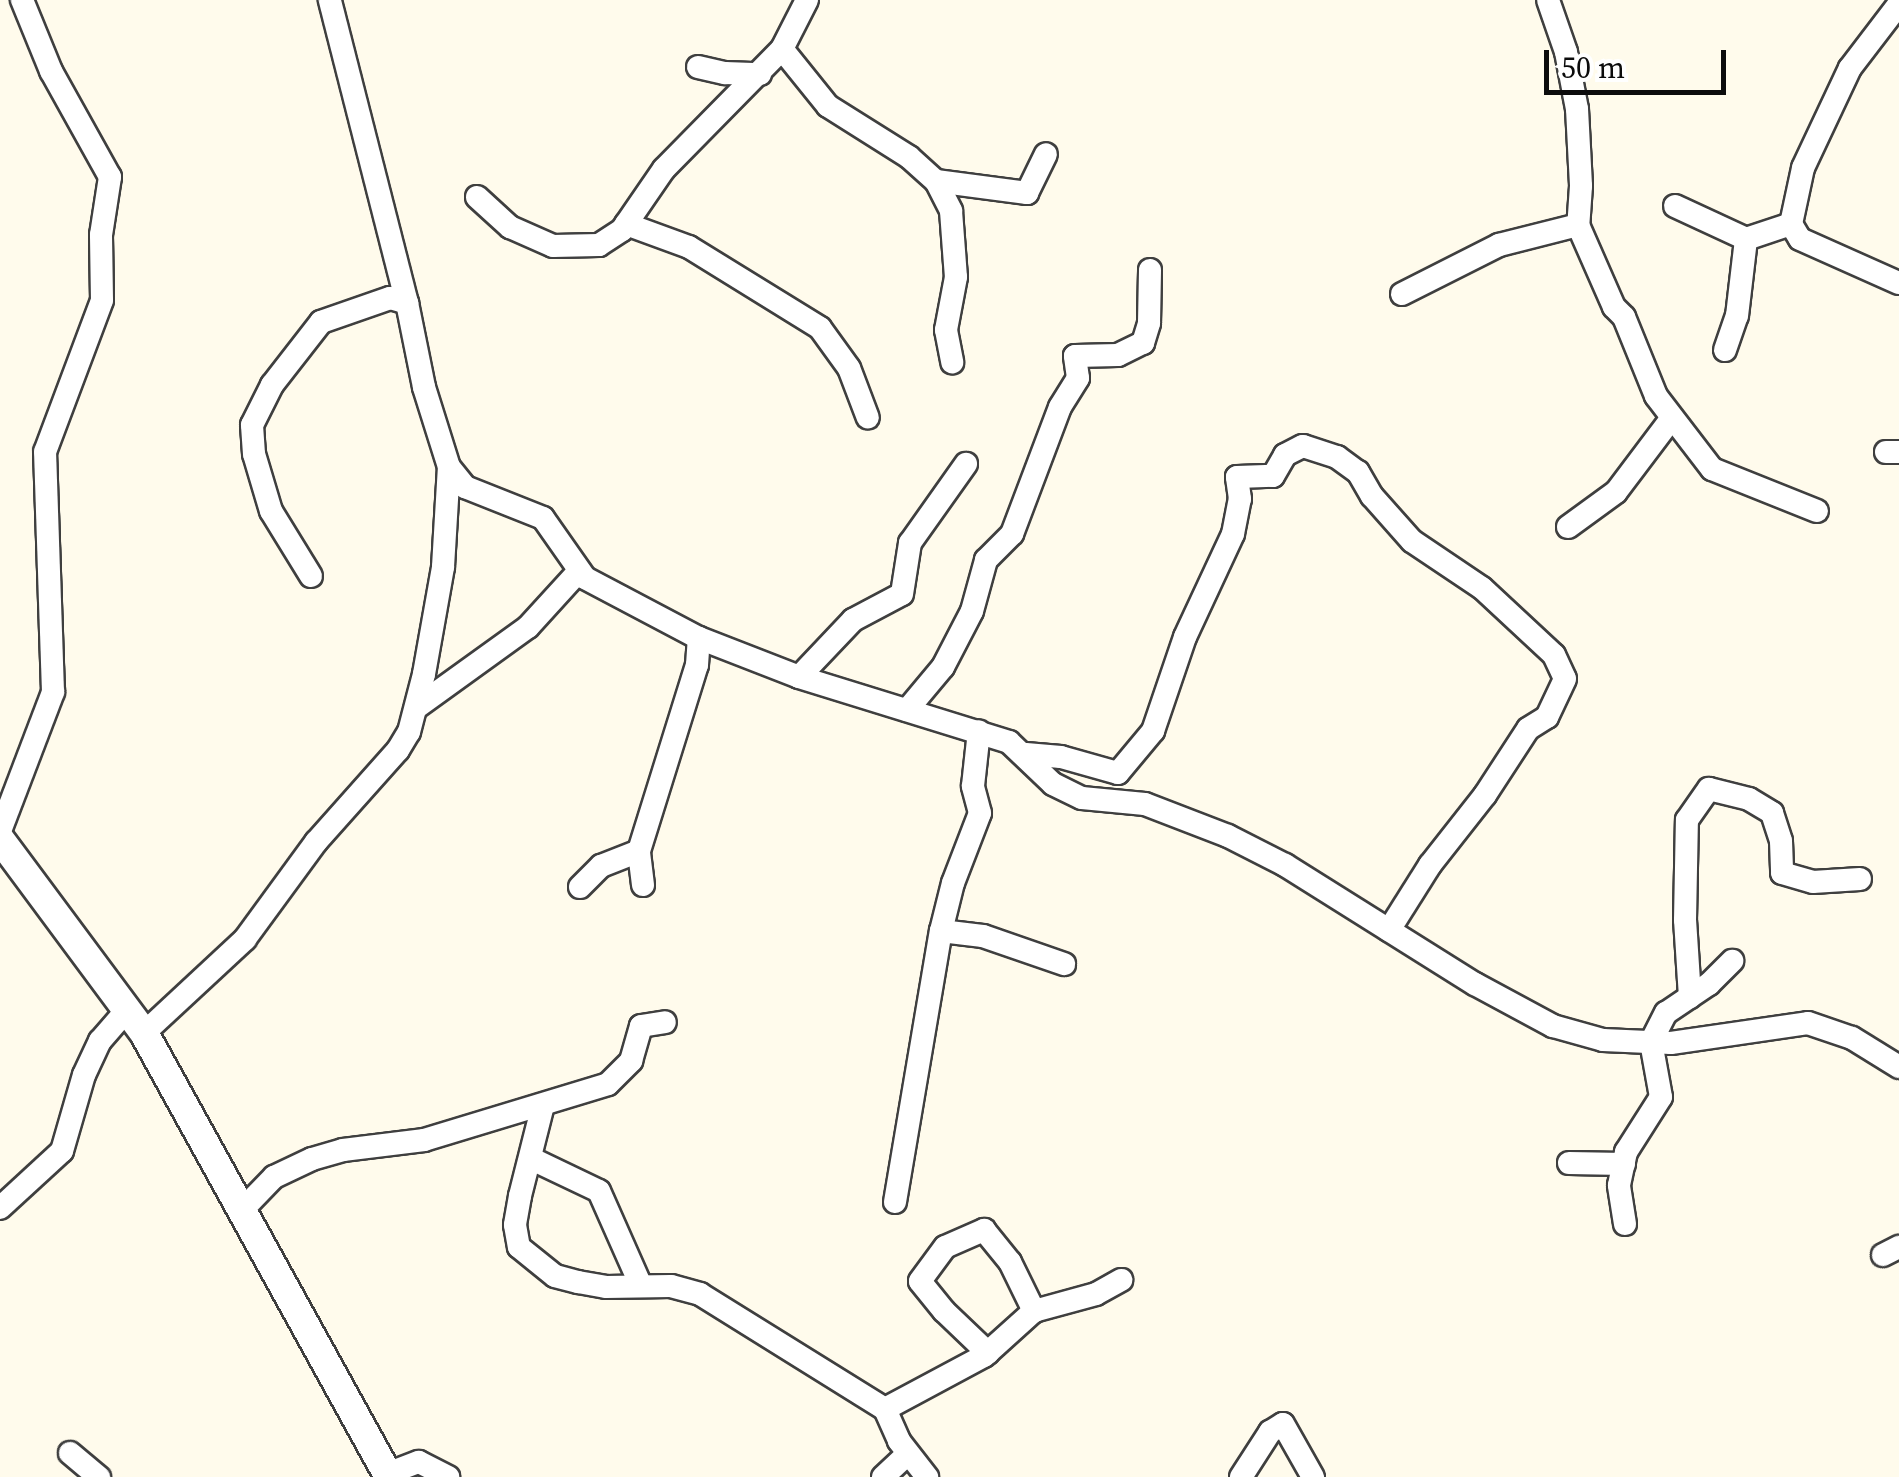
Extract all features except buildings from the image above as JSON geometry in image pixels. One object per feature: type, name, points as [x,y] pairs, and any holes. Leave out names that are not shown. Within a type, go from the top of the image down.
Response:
[{"type":"street","points":[[22,0],[51,71],[110,177],[101,235],[102,300],[45,452],[53,692],[0,835],[135,1022],[244,1208],[388,1476],[419,1462],[448,1477]]},
{"type":"street","points":[[330,0],[407,303],[424,387],[449,467],[464,486],[543,518],[579,571],[699,638],[799,677],[979,731],[1026,754],[1061,757],[1118,772],[1153,731],[1184,638],[1234,534],[1240,499],[1237,477],[1273,476],[1285,454],[1303,446],[1337,457],[1358,472],[1372,496],[1412,541],[1482,588],[1554,654],[1566,679],[1547,717],[1528,729],[1485,795],[1430,865],[1389,930]]},
{"type":"street","points":[[477,197],[510,227],[553,246],[599,245],[626,224],[664,169],[760,74],[782,48],[807,0]]},
{"type":"street","points":[[1548,0],[1566,52],[1576,109],[1581,186],[1578,225],[1614,306],[1624,316],[1638,360],[1671,419],[1712,469],[1817,511]]},
{"type":"street","points":[[1899,4],[1850,68],[1802,168],[1791,224],[1800,239],[1899,283]]},
{"type":"street","points":[[782,48],[828,106],[909,157],[936,182],[951,211],[956,278],[946,330],[952,362]]},
{"type":"street","points":[[698,67],[724,74],[760,74]]},
{"type":"street","points":[[936,182],[1027,193],[1046,154]]},
{"type":"street","points":[[1675,206],[1746,239],[1791,224]]},
{"type":"street","points":[[626,224],[690,248],[820,328],[849,368],[868,418]]},
{"type":"street","points":[[1402,294],[1500,244],[1578,225]]},
{"type":"street","points":[[1725,350],[1737,316],[1746,239]]},
{"type":"street","points":[[906,710],[943,667],[972,611],[986,560],[1012,534],[1060,406],[1078,378],[1075,356],[1118,355],[1142,344],[1149,323],[1150,270]]},
{"type":"street","points":[[311,576],[270,511],[254,454],[252,426],[272,386],[321,322],[390,298],[407,303]]},
{"type":"street","points":[[1568,527],[1616,492],[1671,419]]},
{"type":"street","points":[[799,677],[852,620],[884,608],[902,594],[910,543],[966,464]]},
{"type":"street","points":[[0,1208],[62,1151],[84,1075],[100,1042],[135,1022],[245,939],[316,842],[398,750],[417,707],[442,568],[449,467]]},
{"type":"street","points":[[417,707],[528,628],[579,571]]},
{"type":"street","points":[[643,884],[639,851],[697,664],[699,638]]},
{"type":"street","points":[[896,1202],[941,931],[953,882],[980,813],[973,786],[979,731]]},
{"type":"street","points":[[1026,754],[1053,784],[1082,798],[1145,804],[1228,836],[1285,864],[1553,1026],[1604,1040],[1672,1044],[1808,1023],[1852,1038],[1899,1067]]},
{"type":"street","points":[[1690,997],[1685,920],[1687,820],[1709,788],[1749,799],[1772,813],[1781,840],[1782,873],[1813,882],[1860,879]]},
{"type":"street","points":[[580,887],[601,866],[639,851]]},
{"type":"street","points":[[941,931],[982,936],[1064,964]]},
{"type":"street","points":[[1625,1224],[1619,1185],[1624,1164],[1661,1096],[1651,1042],[1666,1013],[1732,962]]},
{"type":"street","points":[[244,1208],[274,1178],[312,1158],[342,1150],[424,1140],[608,1084],[631,1061],[641,1026],[665,1022]]},
{"type":"street","points":[[544,1105],[515,1224],[519,1248],[555,1276],[606,1287],[670,1286],[700,1294],[886,1409],[908,1454],[928,1477]]},
{"type":"street","points":[[532,1159],[600,1191],[641,1286]]},
{"type":"street","points":[[1569,1163],[1624,1164]]},
{"type":"street","points":[[988,1353],[944,1312],[920,1280],[945,1247],[984,1230],[1010,1262],[1034,1311]]},
{"type":"street","points":[[886,1409],[988,1353],[1034,1311],[1096,1294],[1120,1280]]},
{"type":"street","points":[[1241,1477],[1270,1432],[1283,1424],[1313,1477]]},
{"type":"street","points":[[70,1453],[99,1477]]},
{"type":"street","points":[[883,1477],[908,1454]]}]
